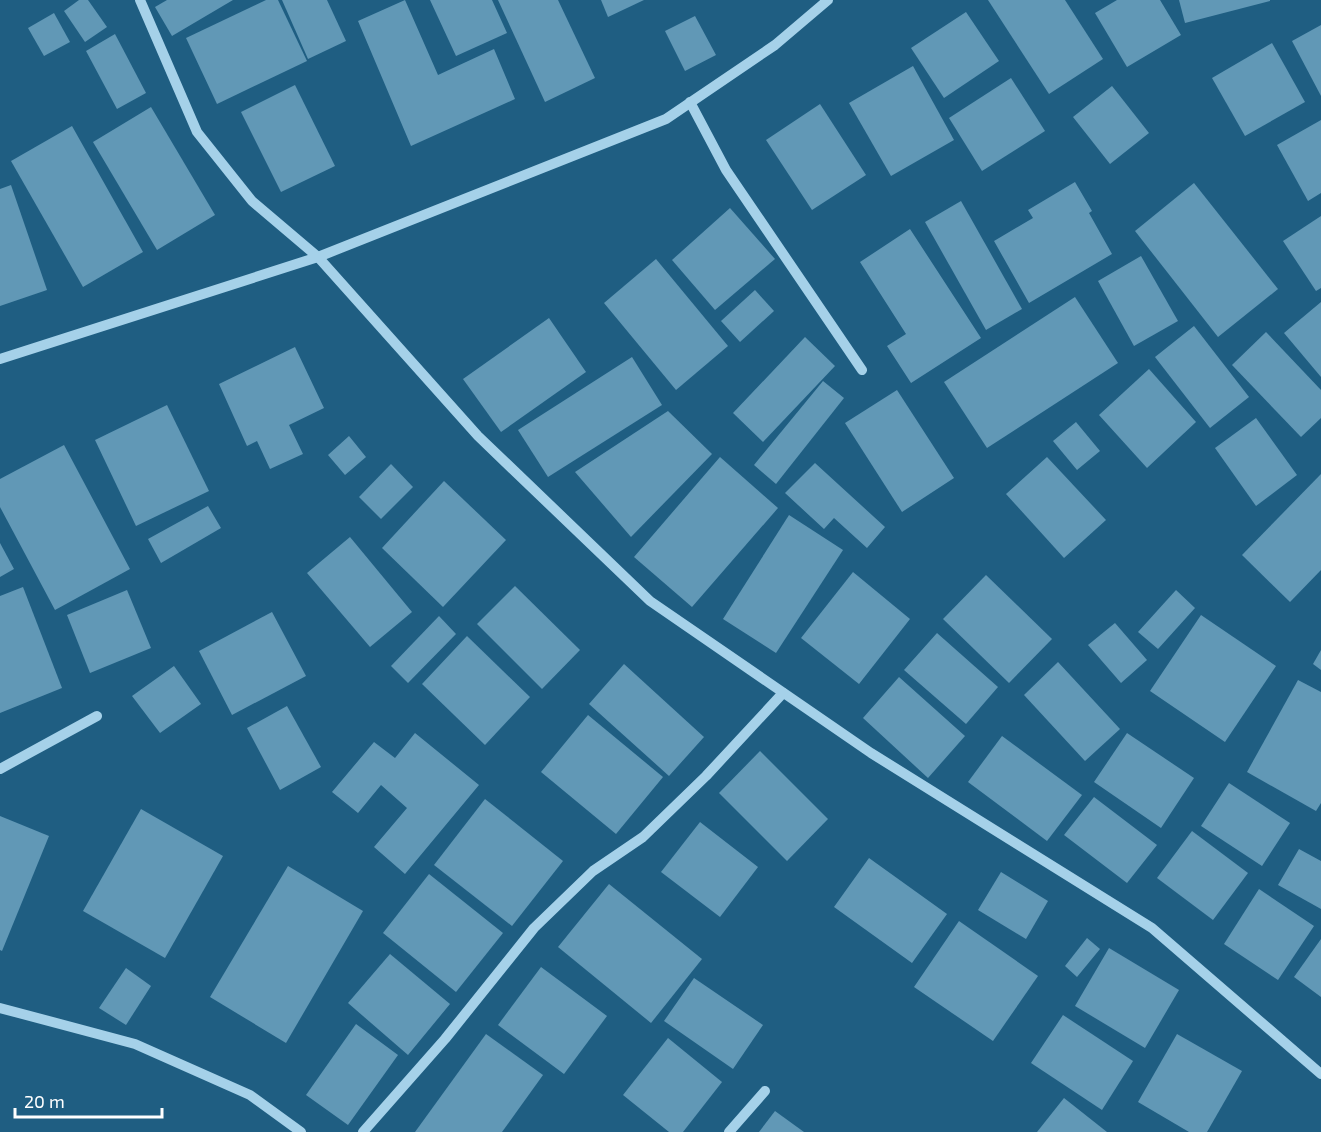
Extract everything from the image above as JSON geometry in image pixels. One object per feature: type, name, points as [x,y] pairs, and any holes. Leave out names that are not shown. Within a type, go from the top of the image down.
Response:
[{"type":"street","points":[[140,0],[197,132],[252,201],[318,257],[478,436],[650,601],[871,753],[1152,928],[1321,1074]]},
{"type":"street","points":[[0,359],[318,257],[666,119],[775,45],[828,0]]},
{"type":"street","points":[[690,102],[726,170],[862,370]]},
{"type":"street","points":[[363,1132],[445,1039],[534,928],[593,871],[643,837],[706,776],[783,693]]},
{"type":"street","points":[[0,769],[97,716]]},
{"type":"street","points":[[0,1008],[135,1044],[250,1095],[301,1132]]},
{"type":"street","points":[[729,1132],[765,1091]]},
{"type":"building","points":[[79,0],[88,0],[107,27],[85,42],[64,11]]},
{"type":"building","points":[[167,0],[233,0],[172,36],[155,7]]},
{"type":"building","points":[[266,0],[278,0],[307,61],[217,104],[186,38]]},
{"type":"building","points":[[282,0],[327,0],[346,41],[308,59]]},
{"type":"building","points":[[405,0],[438,75],[494,49],[515,99],[411,146],[358,21]]},
{"type":"building","points":[[430,0],[492,0],[507,33],[456,56]]},
{"type":"building","points":[[498,0],[558,0],[595,78],[545,102]]},
{"type":"building","points":[[601,0],[644,0],[608,17]]},
{"type":"building","points":[[988,0],[1065,0],[1103,59],[1049,94]]},
{"type":"building","points":[[1117,0],[1160,0],[1181,35],[1127,67],[1095,13]]},
{"type":"building","points":[[1179,0],[1270,0],[1270,1],[1185,23]]},
{"type":"building","points":[[966,12],[999,61],[944,98],[911,48]]},
{"type":"building","points":[[54,13],[70,42],[44,56],[28,28]]},
{"type":"building","points":[[695,16],[716,55],[685,71],[665,31]]},
{"type":"building","points":[[1321,25],[1321,96],[1292,41]]},
{"type":"building","points":[[115,34],[146,93],[117,109],[86,51]]},
{"type":"building","points":[[1272,43],[1305,102],[1245,136],[1212,78]]},
{"type":"building","points":[[913,66],[954,140],[891,176],[849,103]]},
{"type":"building","points":[[1011,78],[1045,131],[982,171],[949,118]]},
{"type":"building","points":[[295,85],[335,166],[281,192],[241,112]]},
{"type":"building","points":[[1112,86],[1149,133],[1110,164],[1073,117]]},
{"type":"building","points":[[820,104],[866,175],[812,210],[766,140]]},
{"type":"building","points":[[151,107],[215,215],[157,250],[93,142]]},
{"type":"building","points":[[1321,120],[1321,193],[1308,201],[1277,145]]},
{"type":"building","points":[[72,126],[143,252],[83,287],[11,161]]},
{"type":"building","points":[[1075,182],[1092,211],[1089,213],[1112,254],[1029,303],[994,241],[1033,218],[1028,210]]},
{"type":"building","points":[[1194,183],[1278,289],[1218,337],[1135,231]]},
{"type":"building","points":[[11,185],[47,290],[0,306],[0,189]]},
{"type":"building","points":[[961,201],[1022,309],[986,330],[925,222]]},
{"type":"building","points":[[730,208],[775,259],[715,310],[672,260]]},
{"type":"building","points":[[1321,216],[1321,288],[1316,291],[1283,241]]},
{"type":"building","points":[[910,229],[981,338],[911,383],[887,346],[906,334],[860,262]]},
{"type":"building","points":[[1141,256],[1178,321],[1134,346],[1098,281]]},
{"type":"building","points":[[656,259],[728,346],[676,390],[604,303]]},
{"type":"building","points":[[755,290],[774,311],[740,342],[721,321]]},
{"type":"building","points":[[1075,297],[1118,363],[987,448],[944,382]]},
{"type":"building","points":[[1321,302],[1321,377],[1284,333]]},
{"type":"building","points":[[549,318],[586,372],[501,432],[463,379]]},
{"type":"building","points":[[1194,326],[1249,397],[1210,428],[1155,357]]},
{"type":"building","points":[[1266,332],[1321,390],[1321,418],[1301,437],[1232,365]]},
{"type":"building","points":[[805,337],[835,366],[763,442],[733,413]]},
{"type":"building","points":[[295,347],[324,408],[289,425],[303,454],[270,469],[257,441],[247,446],[219,384]]},
{"type":"building","points":[[632,357],[662,405],[548,477],[518,430]]},
{"type":"building","points":[[1149,369],[1196,422],[1147,468],[1099,415]]},
{"type":"building","points":[[823,381],[844,398],[776,484],[754,465]]},
{"type":"building","points":[[897,390],[954,478],[902,512],[845,423]]},
{"type":"building","points":[[167,405],[209,491],[136,526],[95,440]]},
{"type":"building","points":[[668,411],[712,454],[631,537],[575,472]]},
{"type":"building","points":[[1256,418],[1297,475],[1256,506],[1215,448]]},
{"type":"building","points":[[1076,422],[1100,451],[1077,470],[1053,441]]},
{"type":"building","points":[[349,436],[366,457],[345,475],[328,455]]},
{"type":"building","points":[[64,445],[130,569],[55,610],[0,507],[0,479]]},
{"type":"building","points":[[720,457],[778,508],[692,607],[634,557]]},
{"type":"building","points":[[1047,457],[1106,520],[1064,558],[1006,494]]},
{"type":"building","points":[[815,463],[885,527],[867,548],[834,518],[824,529],[785,493]]},
{"type":"building","points":[[391,464],[413,487],[381,519],[359,497]]},
{"type":"building","points":[[1321,474],[1321,570],[1290,602],[1242,555]]},
{"type":"building","points":[[444,481],[506,540],[443,607],[382,548]]},
{"type":"building","points":[[208,506],[221,528],[161,563],[148,539]]},
{"type":"building","points":[[789,515],[843,550],[776,653],[723,619]]},
{"type":"building","points":[[350,537],[412,612],[370,647],[307,573]]},
{"type":"building","points":[[0,543],[14,569],[0,577]]},
{"type":"building","points":[[853,572],[910,619],[859,684],[801,638]]},
{"type":"building","points":[[986,575],[1052,639],[1009,683],[943,619]]},
{"type":"building","points":[[515,586],[580,650],[542,689],[477,624]]},
{"type":"building","points":[[23,587],[62,688],[0,713],[0,596]]},
{"type":"building","points":[[127,590],[151,648],[90,673],[67,615]]},
{"type":"building","points":[[1176,590],[1195,608],[1158,649],[1138,632]]},
{"type":"building","points":[[272,612],[306,676],[232,715],[199,651]]},
{"type":"building","points":[[1201,615],[1276,666],[1225,742],[1150,691]]},
{"type":"building","points":[[439,616],[456,634],[408,683],[391,666]]},
{"type":"building","points":[[1115,623],[1147,660],[1121,683],[1088,645]]},
{"type":"building","points":[[937,633],[998,687],[966,724],[904,670]]},
{"type":"building","points":[[467,636],[530,697],[485,745],[422,684]]},
{"type":"building","points":[[1321,650],[1321,670],[1313,664]]},
{"type":"building","points":[[1058,662],[1120,729],[1085,761],[1024,695]]},
{"type":"building","points":[[624,664],[704,737],[669,776],[589,704]]},
{"type":"building","points":[[174,666],[201,704],[160,733],[132,696]]},
{"type":"building","points":[[899,677],[965,736],[928,778],[863,718]]},
{"type":"building","points":[[1298,680],[1321,692],[1321,803],[1316,811],[1247,772]]},
{"type":"building","points":[[287,706],[321,767],[280,790],[247,728]]},
{"type":"building","points":[[588,715],[663,777],[616,834],[541,772]]},
{"type":"building","points":[[415,733],[479,785],[405,874],[374,847],[407,808],[381,785],[358,813],[332,792],[374,742],[395,758]]},
{"type":"building","points":[[1127,733],[1194,778],[1161,828],[1094,782]]},
{"type":"building","points":[[1002,736],[1082,795],[1047,841],[968,782]]},
{"type":"building","points":[[760,751],[828,819],[787,861],[719,793]]},
{"type":"building","points":[[1229,783],[1290,823],[1262,866],[1201,826]]},
{"type":"building","points":[[1094,797],[1157,845],[1127,883],[1064,835]]},
{"type":"building","points":[[485,799],[563,861],[512,926],[434,865]]},
{"type":"building","points":[[141,809],[223,856],[165,958],[83,911]]},
{"type":"building","points":[[0,816],[49,836],[2,951],[0,950]]},
{"type":"building","points":[[700,822],[758,867],[720,917],[661,872]]},
{"type":"building","points":[[1192,831],[1248,873],[1213,920],[1157,878]]},
{"type":"building","points":[[1299,849],[1321,861],[1321,909],[1278,885]]},
{"type":"building","points":[[869,858],[947,914],[912,963],[834,907]]},
{"type":"building","points":[[288,866],[363,911],[286,1043],[210,997]]},
{"type":"building","points":[[1001,872],[1048,901],[1026,939],[978,910]]},
{"type":"building","points":[[429,874],[503,933],[456,992],[383,933]]},
{"type":"building","points":[[609,884],[702,959],[651,1023],[558,947]]},
{"type":"building","points":[[1259,889],[1314,926],[1278,980],[1224,944]]},
{"type":"building","points":[[959,921],[1038,976],[993,1041],[914,987]]},
{"type":"building","points":[[1087,938],[1100,949],[1077,977],[1065,966]]},
{"type":"building","points":[[1321,939],[1321,997],[1294,977]]},
{"type":"building","points":[[1109,948],[1179,990],[1145,1048],[1075,1006]]},
{"type":"building","points":[[390,954],[450,1004],[408,1055],[348,1003]]},
{"type":"building","points":[[541,967],[607,1016],[564,1074],[498,1025]]},
{"type":"building","points":[[126,968],[151,986],[126,1025],[99,1008]]},
{"type":"building","points":[[694,978],[763,1025],[733,1069],[664,1021]]},
{"type":"building","points":[[1063,1015],[1133,1061],[1102,1110],[1031,1063]]},
{"type":"building","points":[[356,1024],[398,1055],[348,1125],[306,1095]]},
{"type":"building","points":[[486,1034],[543,1075],[502,1132],[415,1132]]},
{"type":"building","points":[[1177,1034],[1242,1071],[1207,1132],[1189,1132],[1138,1102]]},
{"type":"building","points":[[668,1038],[722,1082],[683,1132],[669,1132],[623,1095]]},
{"type":"building","points":[[1064,1098],[1107,1132],[1037,1132]]},
{"type":"building","points":[[775,1111],[804,1132],[759,1132]]}]
